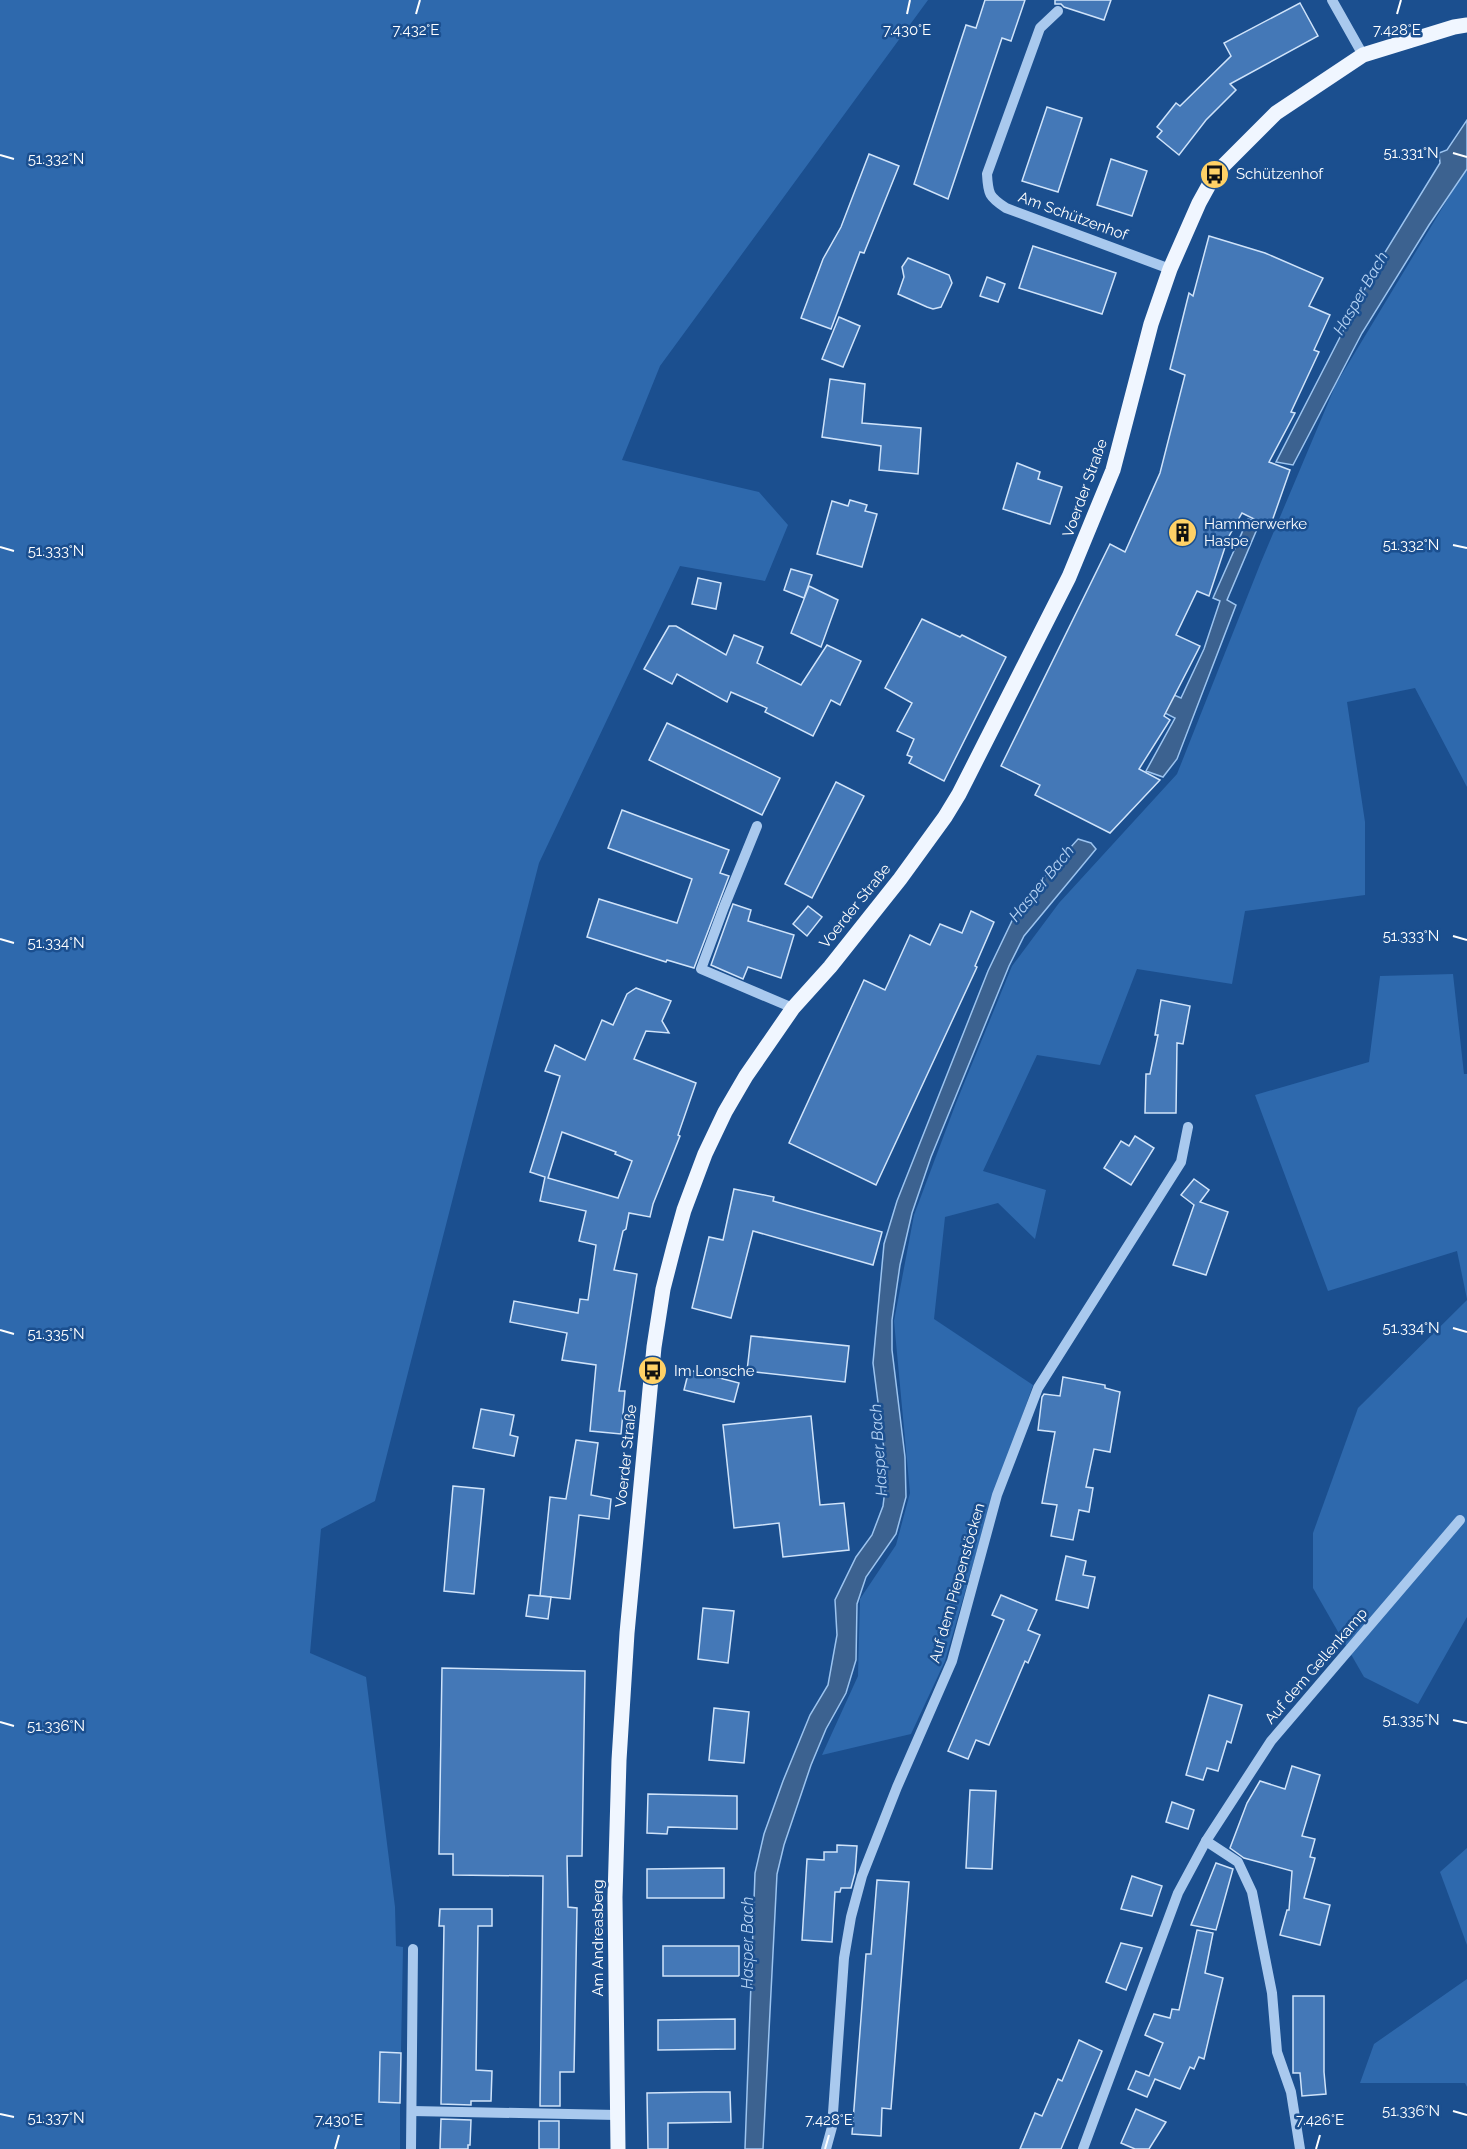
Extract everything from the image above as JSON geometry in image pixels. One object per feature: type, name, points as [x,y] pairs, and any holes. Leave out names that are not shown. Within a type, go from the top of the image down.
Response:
[{"type":"main road","name":"Voerder Straße","points":[[619,1760],[627,1633],[654,1347],[663,1289],[684,1210],[715,1133],[746,1076],[793,1008],[830,967],[900,879],[959,794],[1069,577],[1113,470],[1151,324],[1170,268],[1198,203],[1215,174],[1276,113],[1363,55],[1467,25]]},
{"type":"main road","name":"Am Andreasberg","points":[[618,2149],[615,1897],[619,1760]]},
{"type":"street","points":[[1332,0],[1363,55]]},
{"type":"street","name":"Am Schützenhof","points":[[1058,11],[1041,28],[987,174],[993,199],[1006,208],[1170,268]]},
{"type":"street","points":[[757,826],[701,969],[793,1008]]},
{"type":"street","name":"Auf dem Piepenstöcken","points":[[826,2149],[832,2127],[844,1958],[851,1917],[862,1876],[897,1787],[952,1661],[997,1495],[1038,1388],[1181,1162],[1188,1127]]},
{"type":"street","name":"Auf dem Gellenkamp","points":[[1083,2149],[1178,1893],[1206,1841],[1271,1741],[1460,1520]]},
{"type":"street","points":[[1206,1841],[1238,1862],[1252,1892],[1272,1993],[1277,2052],[1291,2092],[1300,2149]]},
{"type":"street","points":[[411,2149],[413,1949]]},
{"type":"street","points":[[412,2111],[617,2115]]},
{"type":"shaded area","points":[[0,0],[928,0],[660,366],[622,460],[759,492],[788,525],[765,581],[680,566],[539,863],[375,1501],[321,1529],[310,1653],[366,1677],[395,1907],[396,1946],[403,1947],[401,2052],[379,2052],[379,2103],[400,2103],[400,2149],[0,2149]]},
{"type":"shaded area","points":[[1467,167],[1467,787],[1415,688],[1347,702],[1365,822],[1365,895],[1245,911],[1232,984],[1137,969],[1100,1065],[1037,1055],[983,1171],[1046,1190],[1035,1239],[998,1203],[945,1217],[934,1319],[1033,1385],[987,1516],[945,1661],[911,1734],[822,1755],[858,1676],[860,1599],[896,1545],[910,1493],[894,1321],[914,1215],[956,1103],[1012,966],[1059,903],[1177,774],[1261,562],[1336,384]]},
{"type":"shaded area","points":[[1453,974],[1464,1074],[1467,1074],[1467,1299],[1457,1251],[1328,1291],[1255,1095],[1369,1062],[1380,976]]},
{"type":"shaded area","points":[[1467,1300],[1467,1617],[1418,1704],[1364,1677],[1313,1588],[1313,1533],[1358,1408]]},
{"type":"shaded area","points":[[1467,1848],[1467,1945],[1440,1872]]},
{"type":"shaded area","points":[[1467,1979],[1467,2087],[1465,2083],[1360,2083],[1374,2044]]},
{"type":"water","points":[[1467,120],[1467,169],[1429,225],[1362,333],[1293,465],[1276,462],[1376,267],[1440,163],[1439,153],[1447,150]]},
{"type":"water","points":[[1248,519],[1260,522],[1227,600],[1236,605],[1177,759],[1163,777],[1146,771],[1175,718],[1155,708],[1162,690],[1181,698],[1204,649],[1220,601],[1213,598]]},
{"type":"water","name":"Hasper Bach","points":[[1078,839],[1091,843],[1096,849],[1024,936],[1009,966],[931,1157],[912,1213],[900,1265],[892,1320],[892,1350],[905,1457],[906,1497],[896,1534],[866,1577],[857,1604],[856,1660],[846,1693],[826,1729],[811,1765],[784,1845],[777,1874],[763,2149],[745,2149],[755,1873],[764,1834],[783,1781],[810,1715],[828,1685],[837,1635],[835,1600],[856,1557],[872,1535],[883,1506],[887,1473],[873,1363],[884,1244],[897,1201],[988,971],[1020,904]]},
{"type":"building","points":[[985,0],[1025,0],[1011,41],[1002,38],[948,199],[914,184],[966,25],[976,28]]},
{"type":"building","points":[[1055,0],[1111,0],[1104,20],[1061,4],[1055,4]]},
{"type":"building","points":[[1300,3],[1318,36],[1230,84],[1236,90],[1206,120],[1179,155],[1157,137],[1162,131],[1157,127],[1176,103],[1180,106],[1231,56],[1224,43]]},
{"type":"building","points":[[1047,107],[1082,118],[1058,192],[1022,181]]},
{"type":"building","points":[[869,154],[899,166],[864,253],[860,252],[831,329],[801,318],[823,259],[841,227]]},
{"type":"building","points":[[1111,159],[1147,171],[1132,216],[1097,205]]},
{"type":"building","name":"Hammerwerke Haspe","points":[[1209,236],[1265,253],[1323,278],[1309,306],[1330,315],[1314,350],[1319,352],[1291,412],[1295,413],[1269,462],[1290,470],[1270,527],[1242,513],[1228,538],[1209,596],[1197,591],[1176,635],[1200,646],[1164,716],[1170,720],[1139,769],[1160,780],[1110,833],[1035,795],[1040,785],[1001,766],[1110,544],[1125,552],[1160,473],[1185,375],[1170,369],[1189,293],[1193,296]]},
{"type":"building","points":[[1033,246],[1116,273],[1102,314],[1019,288]]},
{"type":"building","points":[[908,258],[949,275],[952,283],[941,307],[933,309],[898,294],[904,277],[902,267]]},
{"type":"building","points":[[987,277],[1005,284],[998,302],[980,296]]},
{"type":"building","points":[[839,317],[860,326],[843,367],[822,359]]},
{"type":"building","points":[[830,379],[865,384],[862,423],[921,428],[918,474],[879,470],[881,446],[822,437]]},
{"type":"building","points":[[1017,463],[1040,472],[1038,479],[1062,487],[1050,524],[1003,509]]},
{"type":"building","points":[[850,500],[867,505],[865,511],[877,514],[862,567],[817,554],[832,501],[848,506]]},
{"type":"building","points":[[791,569],[812,575],[804,598],[784,590]]},
{"type":"building","points":[[698,578],[721,583],[716,609],[692,604]]},
{"type":"building","points":[[809,586],[838,600],[821,647],[791,633]]},
{"type":"building","points":[[922,619],[960,637],[962,635],[1006,657],[944,781],[909,763],[912,757],[907,755],[914,739],[897,731],[912,703],[885,688]]},
{"type":"building","points":[[669,626],[676,626],[726,655],[734,635],[763,647],[757,663],[801,685],[827,645],[861,661],[840,705],[831,700],[813,736],[765,712],[767,708],[731,692],[727,702],[677,674],[672,684],[644,669]]},
{"type":"building","points":[[667,723],[780,778],[762,815],[649,760]]},
{"type":"building","points":[[836,782],[864,796],[812,898],[785,884]]},
{"type":"building","points":[[622,810],[729,850],[720,873],[729,876],[694,968],[667,960],[666,962],[587,937],[599,899],[677,923],[692,879],[608,848]]},
{"type":"building","points":[[733,904],[751,910],[748,921],[794,935],[781,978],[748,967],[743,979],[711,965]]},
{"type":"building","points":[[808,906],[822,917],[807,936],[793,924]]},
{"type":"building","points":[[971,911],[994,922],[975,966],[977,967],[876,1185],[789,1143],[864,980],[885,990],[910,935],[930,945],[940,924],[962,933]]},
{"type":"building","points":[[636,988],[671,1001],[662,1021],[669,1033],[646,1031],[634,1059],[696,1083],[678,1135],[680,1136],[650,1217],[629,1213],[614,1270],[637,1274],[619,1391],[625,1391],[621,1434],[590,1431],[596,1365],[562,1360],[567,1333],[510,1322],[514,1301],[578,1313],[580,1299],[588,1300],[596,1245],[579,1241],[586,1211],[540,1201],[545,1177],[530,1172],[560,1076],[545,1071],[555,1045],[585,1060],[602,1020],[613,1025],[627,994]],"holes":[[[562,1132],[616,1152],[615,1154],[632,1161],[618,1198],[548,1178]]]},
{"type":"building","points":[[1161,1000],[1190,1006],[1183,1044],[1177,1043],[1176,1113],[1145,1113],[1146,1074],[1150,1074],[1158,1035],[1155,1035]]},
{"type":"building","points":[[1135,1136],[1154,1148],[1131,1185],[1104,1168],[1121,1141],[1129,1146]]},
{"type":"building","points":[[1194,1179],[1209,1190],[1200,1202],[1228,1212],[1206,1275],[1173,1265],[1194,1205],[1181,1195]]},
{"type":"building","points":[[734,1189],[774,1197],[773,1201],[882,1232],[873,1265],[753,1231],[731,1318],[692,1308],[709,1237],[723,1240]]},
{"type":"building","points":[[751,1336],[849,1346],[845,1382],[747,1371]]},
{"type":"building","points":[[689,1370],[739,1383],[734,1402],[684,1390]]},
{"type":"building","points":[[1063,1377],[1105,1385],[1105,1388],[1120,1392],[1110,1452],[1094,1449],[1086,1487],[1093,1488],[1089,1512],[1079,1510],[1073,1540],[1051,1536],[1057,1505],[1042,1503],[1055,1432],[1038,1430],[1042,1397],[1044,1394],[1060,1396]]},
{"type":"building","points":[[481,1409],[514,1415],[510,1435],[518,1437],[514,1456],[473,1448]]},
{"type":"building","points":[[811,1416],[820,1505],[844,1503],[849,1550],[783,1557],[779,1523],[734,1528],[723,1425]]},
{"type":"building","points":[[576,1440],[598,1443],[591,1495],[611,1499],[609,1519],[579,1515],[570,1599],[540,1596],[550,1497],[566,1499]]},
{"type":"building","points":[[453,1486],[484,1489],[474,1594],[444,1591]]},
{"type":"building","points":[[1066,1556],[1086,1561],[1083,1575],[1095,1577],[1088,1608],[1056,1600]]},
{"type":"building","points":[[529,1595],[551,1597],[548,1619],[526,1616]]},
{"type":"building","points":[[1001,1595],[1037,1610],[1028,1630],[1040,1635],[1028,1663],[1025,1661],[989,1745],[976,1740],[968,1759],[948,1751],[1004,1620],[992,1615]]},
{"type":"building","points":[[703,1608],[734,1611],[728,1663],[698,1659]]},
{"type":"building","points":[[442,1668],[585,1671],[582,1856],[567,1856],[568,1907],[577,1908],[574,2072],[560,2072],[560,2106],[540,2106],[543,1876],[453,1875],[453,1854],[439,1854]]},
{"type":"building","points":[[1209,1695],[1242,1705],[1231,1743],[1227,1741],[1218,1771],[1207,1768],[1203,1780],[1186,1775]]},
{"type":"building","points":[[714,1708],[749,1712],[744,1763],[709,1760]]},
{"type":"building","points":[[1292,1766],[1320,1775],[1302,1836],[1315,1839],[1310,1857],[1315,1858],[1304,1898],[1330,1905],[1320,1945],[1280,1935],[1287,1910],[1289,1910],[1292,1871],[1244,1858],[1230,1848],[1247,1803],[1260,1781],[1285,1789]]},
{"type":"building","points":[[970,1790],[996,1791],[992,1869],[966,1868]]},
{"type":"building","points":[[648,1794],[737,1796],[737,1829],[668,1827],[667,1834],[647,1833]]},
{"type":"building","points":[[1172,1802],[1194,1810],[1188,1829],[1166,1822]]},
{"type":"building","points":[[837,1845],[857,1846],[855,1873],[851,1888],[841,1888],[840,1892],[835,1892],[832,1942],[802,1940],[807,1859],[824,1860],[824,1852],[837,1852]]},
{"type":"building","points":[[1216,1863],[1233,1869],[1216,1930],[1191,1925]]},
{"type":"building","points":[[724,1868],[724,1898],[647,1898],[647,1869]]},
{"type":"building","points":[[1132,1876],[1162,1886],[1152,1916],[1121,1909]]},
{"type":"building","points":[[877,1880],[909,1882],[891,2109],[882,2108],[881,2136],[852,2134],[866,1954],[871,1954]]},
{"type":"building","points":[[440,1909],[492,1909],[492,1926],[478,1926],[476,2070],[492,2071],[491,2101],[471,2101],[471,2105],[441,2104],[444,1926],[439,1926]]},
{"type":"building","points":[[1197,1930],[1213,1933],[1205,1973],[1223,1978],[1204,2059],[1199,2057],[1194,2069],[1190,2067],[1180,2089],[1155,2079],[1147,2097],[1128,2089],[1136,2071],[1149,2076],[1163,2043],[1145,2035],[1154,2014],[1170,2018],[1172,2009],[1179,2010]]},
{"type":"building","points":[[1121,1943],[1142,1948],[1126,1990],[1106,1982]]},
{"type":"building","points":[[663,1946],[739,1946],[739,1976],[663,1976]]},
{"type":"building","points":[[1293,1996],[1324,1996],[1326,2094],[1302,2096],[1300,2073],[1293,2073]]},
{"type":"building","points":[[735,2019],[735,2049],[658,2050],[658,2020]]},
{"type":"building","points":[[1079,2040],[1102,2051],[1061,2149],[1020,2149],[1035,2113],[1042,2116],[1058,2079],[1062,2081]]},
{"type":"building","points":[[380,2052],[401,2053],[400,2103],[379,2102]]},
{"type":"building","points":[[730,2092],[731,2122],[668,2123],[668,2149],[648,2149],[647,2093]]},
{"type":"building","points":[[1136,2109],[1166,2122],[1149,2149],[1135,2149],[1121,2143]]},
{"type":"building","points":[[441,2119],[471,2120],[468,2149],[440,2149]]},
{"type":"building","points":[[539,2121],[559,2121],[559,2149],[539,2149]]},
{"type":"place","name":"Schützenhof","points":[[1215,174]]},
{"type":"place","name":"Hammerwerke Haspe","points":[[1183,533]]},
{"type":"place","name":"Im Lonsche","points":[[653,1371]]}]
